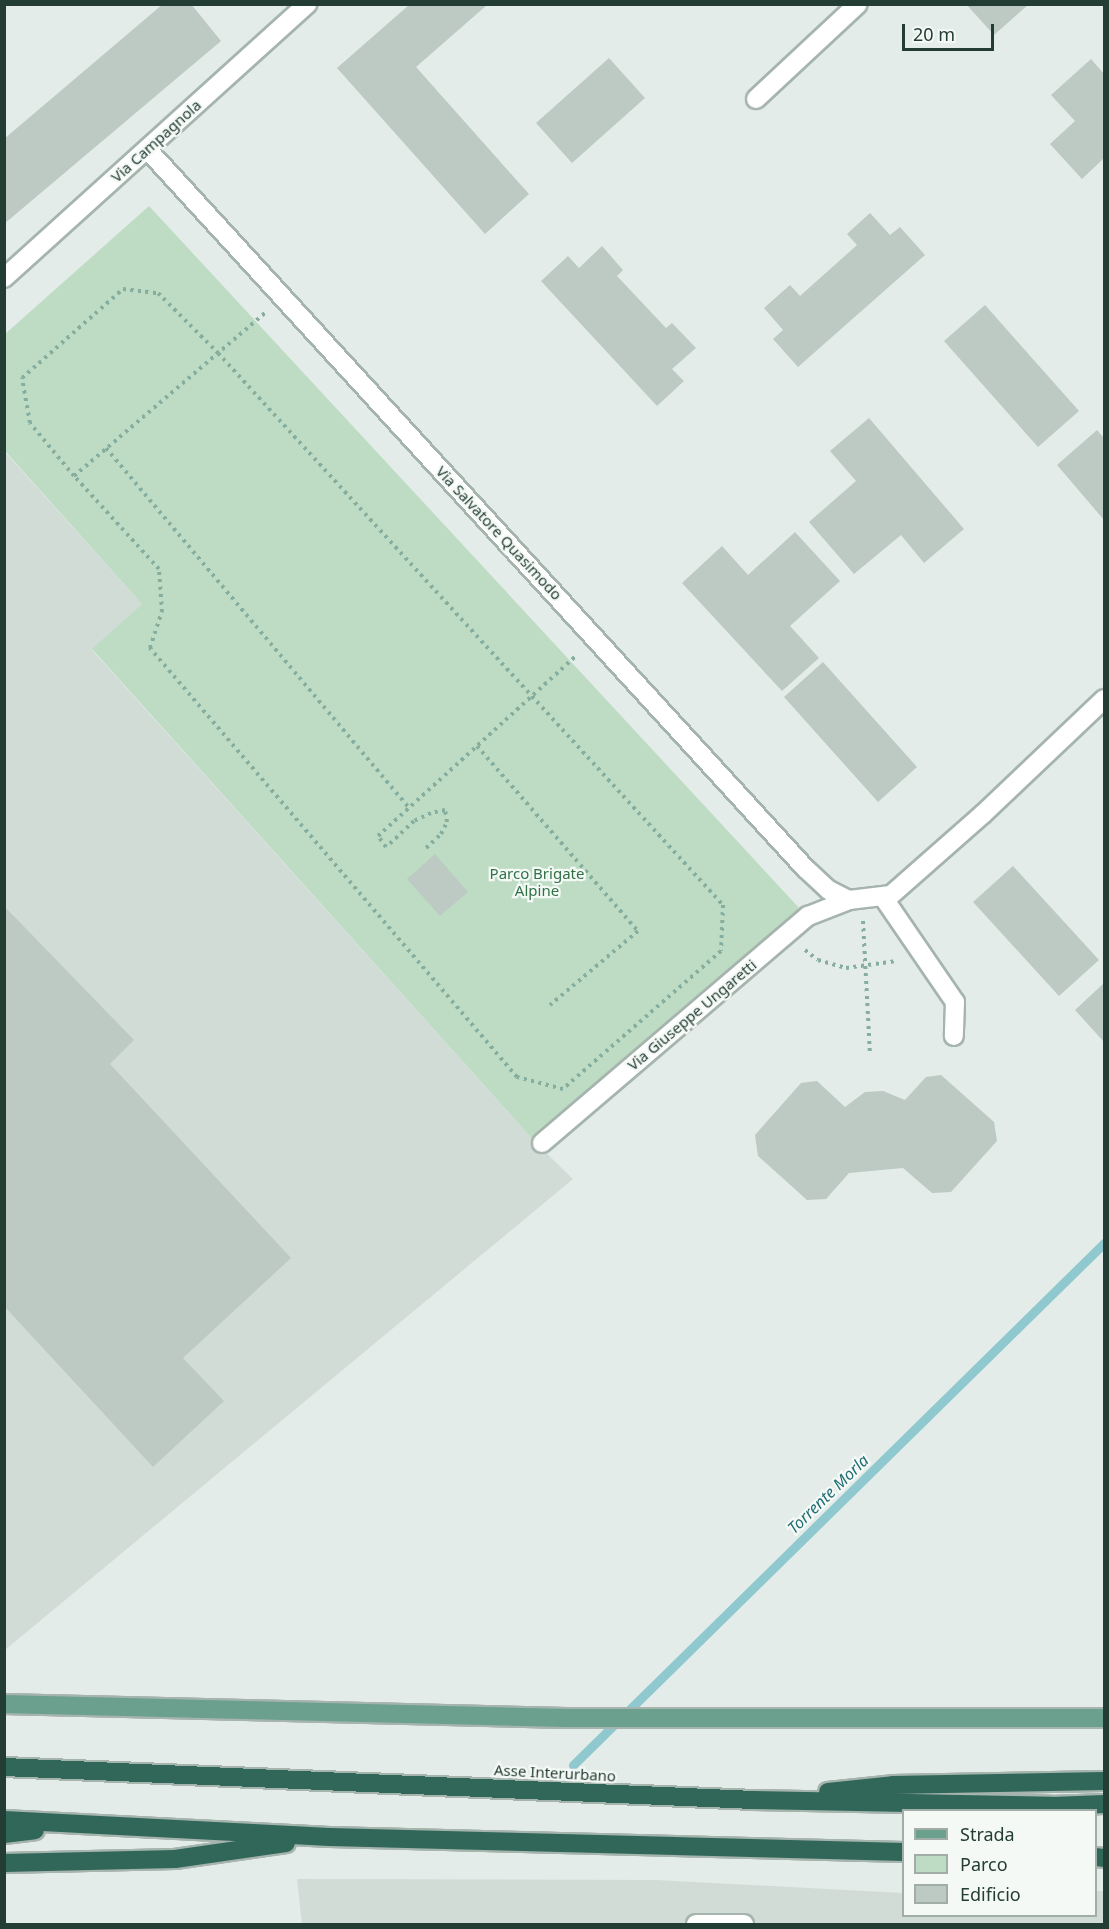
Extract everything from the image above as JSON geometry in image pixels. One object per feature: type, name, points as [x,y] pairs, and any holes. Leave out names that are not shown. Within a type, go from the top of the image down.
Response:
[{"type":"highway","name":"Asse Interurbano","points":[[4,1767],[753,1800],[1052,1806],[1104,1804]]},
{"type":"highway","points":[[753,1800],[893,1785],[1104,1781]]},
{"type":"highway","points":[[4,1820],[70,1826],[330,1837],[902,1852]]},
{"type":"highway","points":[[4,1834],[70,1826]]},
{"type":"highway","points":[[4,1863],[175,1859],[330,1837]]},
{"type":"main road","points":[[4,1704],[566,1719],[1104,1718]]},
{"type":"street","name":"Via Campagnola","points":[[4,278],[307,4]]},
{"type":"street","points":[[756,99],[858,4]]},
{"type":"street","name":"Via Salvatore Quasimodo","points":[[147,149],[805,868],[829,890],[856,900]]},
{"type":"street","name":"Via Giuseppe Ungaretti","points":[[542,1143],[807,916],[856,900],[891,895],[983,814],[1104,699]]},
{"type":"street","points":[[883,897],[955,1002],[954,1036]]},
{"type":"street","points":[[696,1924],[744,1924]]},
{"type":"path","points":[[123,289],[158,292],[218,353],[723,905],[720,951],[563,1089],[517,1077],[150,648],[162,612],[159,569],[74,476],[30,423],[22,378],[123,289]]},
{"type":"path","points":[[74,476],[283,298]]},
{"type":"path","points":[[106,448],[409,808]]},
{"type":"path","points":[[426,848],[447,822],[445,810],[431,813],[414,821],[387,847],[378,836],[595,638]]},
{"type":"path","points":[[477,746],[638,931],[550,1005]]},
{"type":"path","points":[[856,900],[866,967],[870,1053]]},
{"type":"path","points":[[786,934],[818,960],[846,968],[891,964],[919,951]]},
{"type":"shaded area","points":[[4,451],[142,604],[92,650],[536,1143],[573,1179],[5,1650]]},
{"type":"shaded area","points":[[297,1879],[657,1880],[902,1893],[902,1917],[1097,1917],[1097,1891],[1104,1891],[1104,1924],[302,1924]]},
{"type":"green space","name":"Parco Brigate Alpine","points":[[149,206],[800,909],[536,1143],[92,649],[142,604],[5,451],[4,335]]},
{"type":"building","points":[[163,4],[191,4],[221,41],[4,224],[4,139]]},
{"type":"building","points":[[966,4],[1029,4],[994,35]]},
{"type":"building","points":[[409,5],[487,5],[416,67],[529,194],[485,234],[337,68]]},
{"type":"building","points":[[609,58],[645,98],[572,163],[536,123]]},
{"type":"building","points":[[1091,59],[1104,74],[1104,158],[1082,179],[1050,144],[1075,121],[1051,95]]},
{"type":"building","points":[[870,213],[890,235],[900,227],[925,255],[798,367],[773,339],[783,330],[764,308],[790,285],[800,296],[857,245],[847,234]]},
{"type":"building","points":[[602,246],[623,270],[617,276],[666,328],[672,323],[696,348],[672,369],[684,381],[657,406],[541,281],[568,256],[579,268]]},
{"type":"building","points":[[985,305],[1079,411],[1038,447],[944,341]]},
{"type":"building","points":[[869,418],[964,529],[924,563],[901,535],[854,574],[809,522],[856,481],[830,451]]},
{"type":"building","points":[[1097,430],[1104,438],[1104,520],[1057,465]]},
{"type":"building","points":[[795,532],[840,581],[790,626],[819,658],[782,691],[682,583],[722,546],[748,575]]},
{"type":"building","points":[[823,662],[917,767],[878,802],[784,697]]},
{"type":"building","points":[[435,854],[468,892],[440,916],[407,879]]},
{"type":"building","points":[[1013,866],[1099,960],[1059,996],[973,902]]},
{"type":"building","points":[[4,906],[134,1040],[110,1064],[291,1258],[183,1358],[224,1401],[153,1467],[4,1306]]},
{"type":"building","points":[[1104,983],[1104,1042],[1075,1010]]},
{"type":"building","points":[[941,1075],[994,1122],[997,1141],[951,1192],[932,1193],[903,1168],[849,1173],[826,1199],[807,1200],[758,1156],[755,1135],[801,1083],[817,1081],[845,1107],[865,1092],[883,1091],[905,1100],[926,1077]]},
{"type":"waterway","name":"Torrente Morla","points":[[573,1765],[1104,1243]]}]
